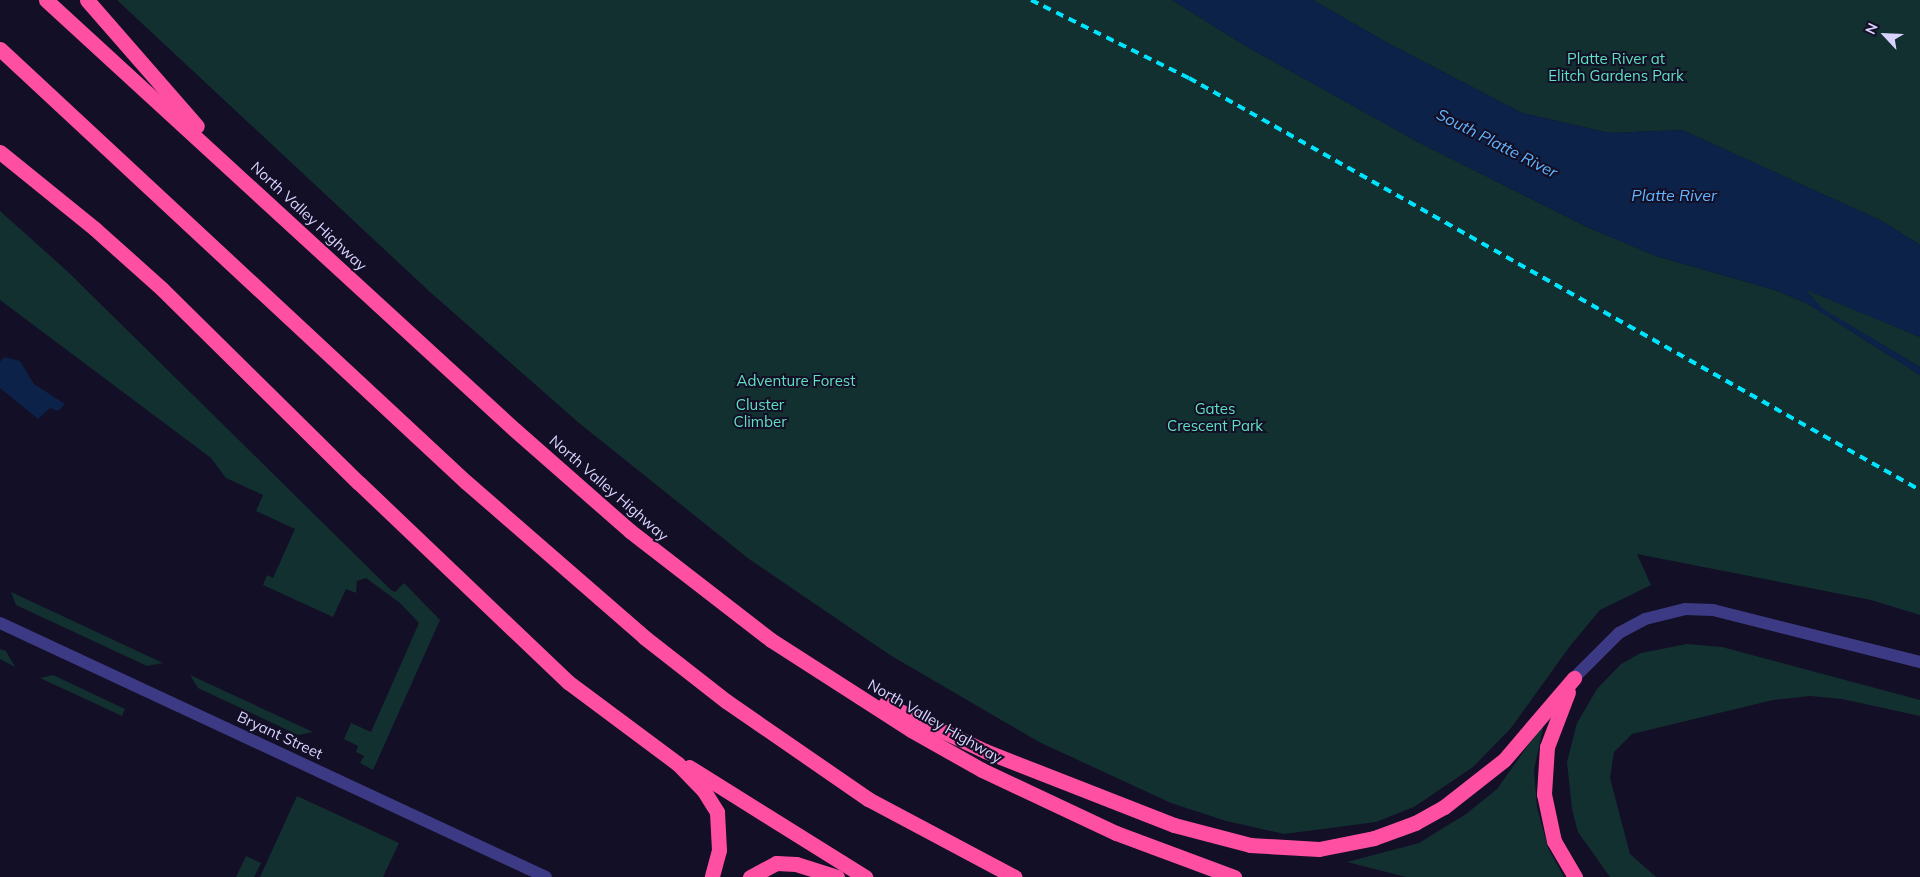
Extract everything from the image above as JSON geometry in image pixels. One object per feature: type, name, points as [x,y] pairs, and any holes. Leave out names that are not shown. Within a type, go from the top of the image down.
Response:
[{"type":"highway","name":"North Valley Highway","points":[[46,0],[515,430],[630,531],[771,640],[911,730],[982,770],[1116,833],[1234,877]]},
{"type":"highway","points":[[87,0],[240,177]]},
{"type":"highway","points":[[0,49],[466,482],[644,637],[734,706],[868,799],[1015,877]]},
{"type":"highway","points":[[0,152],[95,229],[162,289],[358,483],[561,675],[632,731],[678,764],[704,791],[717,812],[719,850],[712,877]]},
{"type":"highway","points":[[771,640],[912,718],[1098,798],[1218,838],[1285,849],[1319,849],[1361,842],[1415,823],[1444,807],[1504,760],[1574,678]]},
{"type":"highway","points":[[1574,678],[1547,747],[1544,794],[1554,841],[1575,877]]},
{"type":"highway","points":[[632,731],[865,877]]},
{"type":"highway","points":[[750,877],[776,864],[796,864],[837,877]]},
{"type":"street","points":[[1574,678],[1620,633],[1645,619],[1686,609],[1713,610],[1920,662]]},
{"type":"street","name":"Bryant Street","points":[[0,623],[546,877]]},
{"type":"green space","name":"Gates Crescent Park","points":[[117,0],[1172,0],[1244,45],[1416,141],[1587,227],[1656,256],[1775,290],[1808,304],[1920,375],[1920,615],[1871,600],[1637,554],[1651,585],[1600,610],[1570,646],[1511,728],[1473,767],[1414,807],[1376,822],[1284,834],[1226,821],[1171,803],[1039,742],[890,655],[749,559],[579,423],[430,292]]},
{"type":"green space","name":"Platte River at Elitch Gardens Park","points":[[1313,0],[1920,0],[1920,245],[1882,221],[1682,130],[1610,133],[1522,113],[1384,41]]},
{"type":"green space","points":[[0,211],[67,271],[391,590],[395,592],[404,583],[440,620],[373,770],[360,763],[364,756],[356,752],[358,746],[344,739],[351,723],[371,732],[419,623],[400,603],[366,578],[357,581],[356,593],[346,589],[333,617],[263,585],[267,575],[273,578],[295,529],[256,511],[263,495],[226,478],[211,458],[0,300]]},
{"type":"green space","points":[[1805,289],[1920,337],[1920,367],[1822,309]]},
{"type":"green space","points":[[11,592],[163,663],[147,666],[16,605]]},
{"type":"green space","points":[[1687,644],[1722,647],[1920,700],[1920,716],[1842,699],[1810,696],[1773,700],[1632,734],[1614,752],[1610,778],[1630,854],[1656,877],[1610,877],[1578,832],[1572,809],[1567,762],[1577,723],[1597,689],[1621,664],[1641,653]]},
{"type":"green space","points":[[0,649],[6,651],[15,667],[0,659]]},
{"type":"green space","points":[[53,675],[125,709],[122,716],[40,678]]},
{"type":"green space","points":[[190,675],[313,732],[298,735],[198,688]]},
{"type":"green space","points":[[1544,723],[1534,770],[1537,807],[1548,848],[1564,877],[1406,877],[1347,862],[1419,843],[1466,814],[1497,789]]},
{"type":"green space","points":[[297,796],[399,843],[383,877],[260,877]]},
{"type":"green space","points":[[246,856],[261,863],[254,877],[236,877]]},
{"type":"water","name":"Platte River","points":[[1172,0],[1313,0],[1384,41],[1522,113],[1610,133],[1682,130],[1882,221],[1920,245],[1920,337],[1806,290],[1823,309],[1920,367],[1920,375],[1808,304],[1775,290],[1656,256],[1587,227],[1416,141],[1244,45]]},
{"type":"water","points":[[4,357],[20,361],[34,384],[65,404],[58,411],[50,408],[38,419],[0,388],[0,362]]},
{"type":"railway","points":[[1031,0],[1189,78],[1920,490]]},
{"type":"water label","name":"South Platte River","points":[[1497,143]]},
{"type":"park label","name":"Adventure Forest","points":[[796,381]]},
{"type":"park label","name":"Cluster Climber","points":[[760,412]]}]
